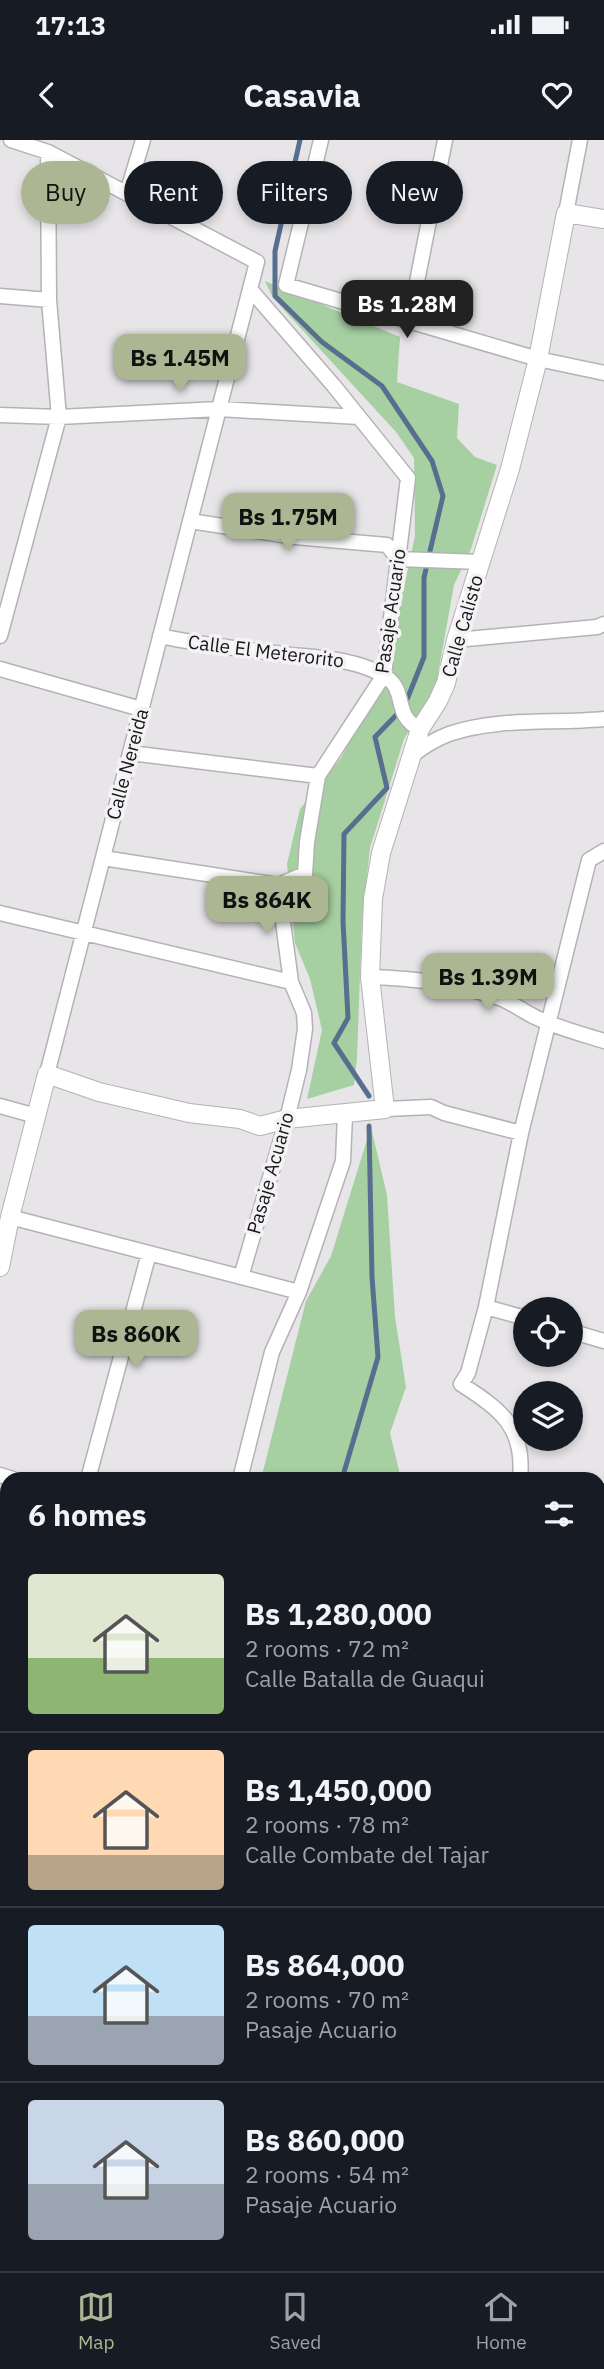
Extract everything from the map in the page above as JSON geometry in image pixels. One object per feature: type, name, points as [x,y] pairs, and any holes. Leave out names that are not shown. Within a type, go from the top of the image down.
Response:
[{"type":"street","points":[[11,140],[48,152],[124,190]]},
{"type":"street","points":[[137,161],[143,140]]},
{"type":"street","points":[[321,140],[286,285],[538,359],[604,373]]},
{"type":"street","points":[[409,322],[445,140]]},
{"type":"street","name":"Calle Calisto","points":[[385,1109],[370,976],[373,899],[381,853],[420,729],[446,683],[456,640],[523,422],[538,359],[580,140]]},
{"type":"street","points":[[0,636],[59,417],[49,300],[48,152]]},
{"type":"street","points":[[566,213],[604,219]]},
{"type":"street","name":"Calle Nereida","points":[[1,1261],[36,1115],[257,262],[186,224]]},
{"type":"street","name":"Pasaje Acuario","points":[[241,1277],[287,1119],[299,1070],[304,1029],[304,1013],[291,982],[278,885],[305,874],[307,842],[318,776],[384,675],[408,478],[250,289]]},
{"type":"street","points":[[0,296],[49,300]]},
{"type":"street","points":[[0,415],[59,417],[219,409],[359,417]]},
{"type":"street","points":[[190,521],[295,537],[374,542],[387,545],[398,559],[481,562]]},
{"type":"street","points":[[456,640],[597,627],[604,624]]},
{"type":"street","name":"Calle El Meterorito","points":[[160,636],[202,645],[355,663],[384,675]]},
{"type":"street","points":[[0,669],[142,709]]},
{"type":"street","points":[[384,675],[396,687],[403,715],[411,725],[420,729]]},
{"type":"street","points":[[411,756],[446,735],[466,729],[498,724],[604,719]]},
{"type":"street","points":[[130,753],[318,776]]},
{"type":"street","points":[[520,1472],[521,1449],[508,1421],[496,1407],[461,1384],[468,1373],[485,1307],[521,1133],[589,860],[604,851]]},
{"type":"street","points":[[103,858],[278,885]]},
{"type":"street","points":[[0,913],[291,982]]},
{"type":"street","points":[[370,976],[409,979],[498,998],[519,1006],[534,1017],[604,1041]]},
{"type":"street","points":[[47,1074],[77,1086],[189,1113],[240,1119],[260,1126],[287,1119],[430,1107],[444,1114],[521,1133]]},
{"type":"street","points":[[0,1106],[36,1115]]},
{"type":"street","points":[[242,1472],[272,1352],[299,1292],[344,1161],[345,1115]]},
{"type":"street","points":[[10,1217],[299,1292]]},
{"type":"street","points":[[90,1472],[149,1253]]},
{"type":"street","points":[[485,1307],[513,1315]]},
{"type":"street","points":[[583,1335],[604,1341]]},
{"type":"green space","points":[[265,281],[400,337],[397,382],[459,404],[457,438],[475,457],[497,465],[471,549],[454,585],[436,685],[404,739],[370,848],[362,921],[354,1085],[307,1099],[322,1030],[310,979],[295,943],[287,864],[300,809],[341,758],[378,689],[394,635],[415,536],[414,458],[396,432],[273,298]]},
{"type":"green space","points":[[371,1127],[387,1195],[395,1317],[406,1387],[390,1433],[399,1472],[263,1472],[306,1301],[331,1256]]},
{"type":"waterway","points":[[300,140],[275,251],[275,296],[322,342],[382,386],[432,461],[443,496],[430,551]]},
{"type":"waterway","points":[[369,1096],[334,1043],[348,1018],[343,921],[344,834],[387,788],[375,737],[404,707],[424,657],[426,569]]},
{"type":"waterway","points":[[344,1472],[378,1357],[372,1277],[369,1126]]}]
